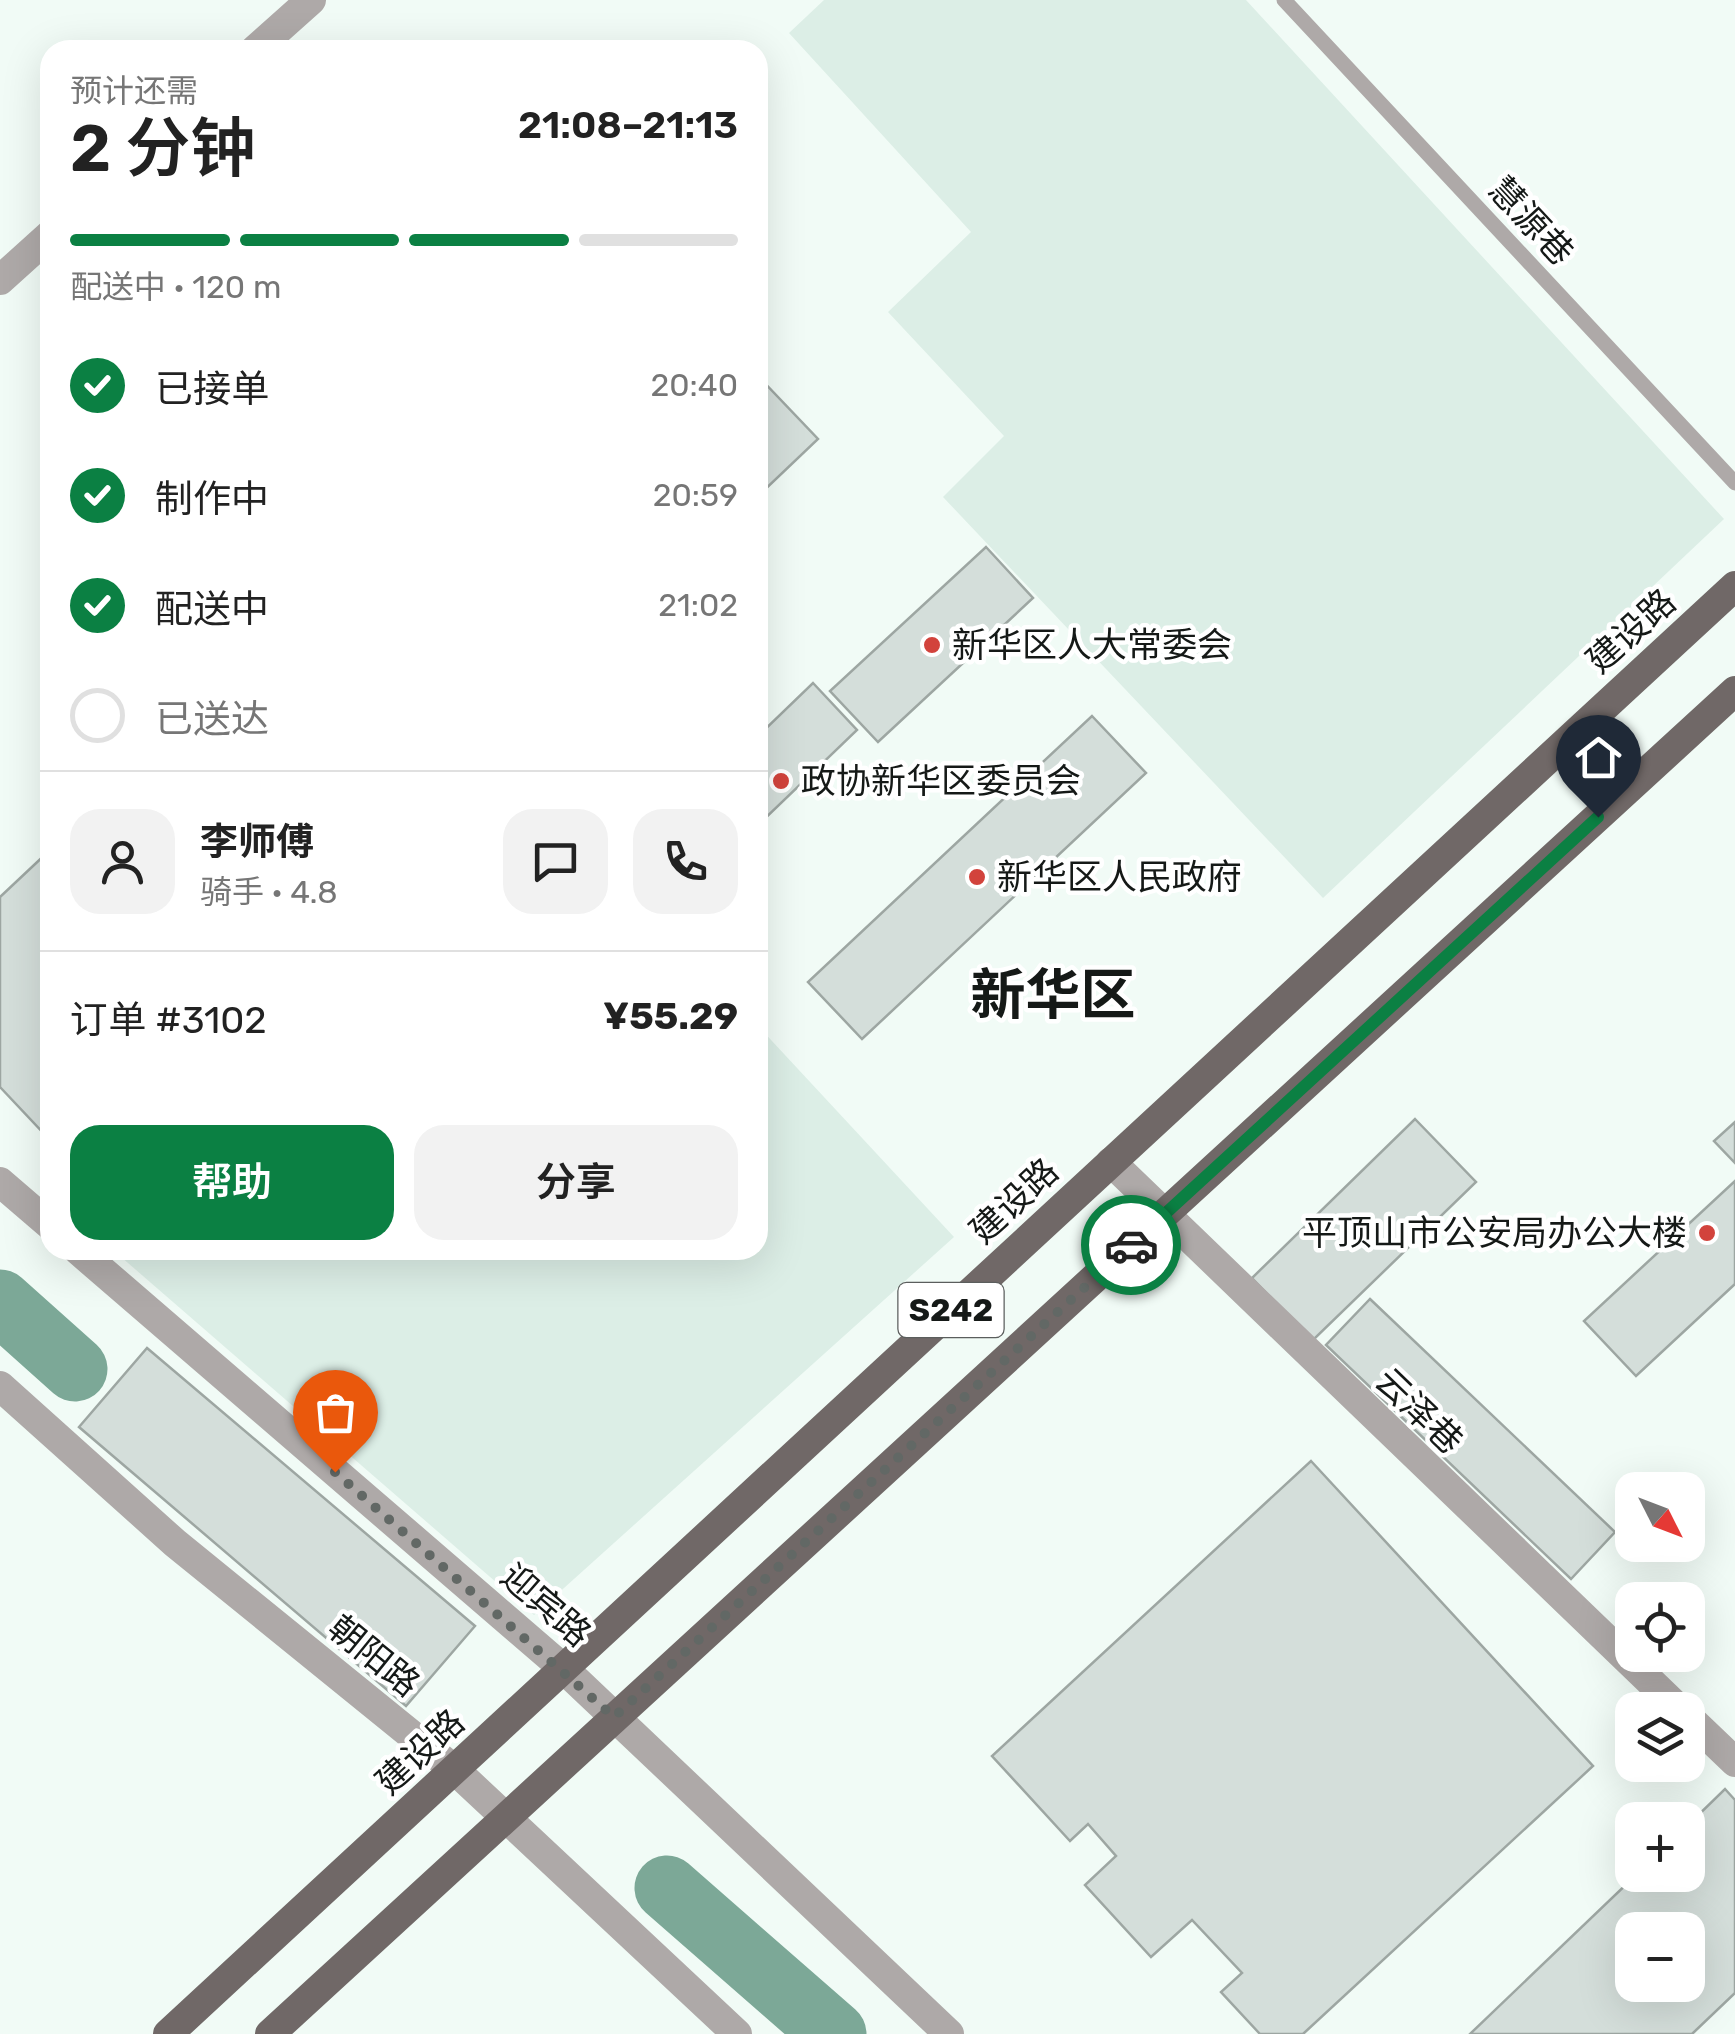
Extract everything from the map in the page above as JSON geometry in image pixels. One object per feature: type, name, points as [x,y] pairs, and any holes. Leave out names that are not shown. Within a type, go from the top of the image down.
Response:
[{"type":"main road","name":"建设路","points":[[168,2034],[1735,586]]},
{"type":"main road","name":"S242","points":[[270,2034],[1735,691]]},
{"type":"street","points":[[267,40],[311,0]]},
{"type":"street","points":[[0,280],[40,244]]},
{"type":"street","name":"云泽巷","points":[[1111,1162],[1162,1216],[1661,1692]]},
{"type":"street","points":[[0,1182],[40,1217]]},
{"type":"street","name":"迎宾路","points":[[90,1260],[564,1670],[949,2034]]},
{"type":"street","name":"朝阳路","points":[[0,1386],[175,1543],[456,1771],[736,2034]]},
{"type":"street","points":[[1705,1733],[1735,1762]]},
{"type":"lane","name":"慧源巷","points":[[1284,0],[1735,482]]},
{"type":"shaded area","points":[[824,0],[1246,0],[1724,519],[1323,898],[943,497],[1004,436],[888,312],[971,232],[789,33]]},
{"type":"shaded area","points":[[768,1037],[954,1237],[534,1615],[125,1260],[768,1260]]},
{"type":"building","points":[[768,386],[818,439],[768,486]]},
{"type":"building","name":"新华区人大常委会","points":[[986,547],[1033,598],[878,742],[830,691]]},
{"type":"building","name":"政协新华区委员会","points":[[813,683],[857,730],[768,815],[768,726]]},
{"type":"building","name":"新华区人民政府","points":[[1092,716],[1146,773],[862,1039],[808,982]]},
{"type":"building","points":[[40,859],[40,1129],[0,1087],[0,897]]},
{"type":"building","points":[[1415,1119],[1476,1182],[1312,1341],[1252,1278]]},
{"type":"building","name":"平顶山市公安局办公大楼","points":[[1735,1122],[1735,1163],[1714,1141]]},
{"type":"building","name":"平顶山市公安局办公大楼","points":[[1735,1181],[1735,1284],[1636,1376],[1584,1321]]},
{"type":"building","points":[[1370,1299],[1615,1532],[1571,1579],[1326,1345]]},
{"type":"building","points":[[147,1348],[475,1626],[406,1706],[79,1427]]},
{"type":"building","points":[[1311,1461],[1593,1766],[1303,2034],[1260,2034],[1221,1992],[1242,1973],[1192,1920],[1151,1957],[1085,1885],[1116,1856],[1088,1824],[1070,1841],[992,1756]]},
{"type":"building","points":[[1725,1789],[1735,1800],[1735,1993],[1692,2034],[1470,2034],[1618,1892],[1705,1892],[1705,1808]]},
{"type":"waterway","points":[[0,1302],[75,1369]]},
{"type":"waterway","points":[[667,1888],[834,2034]]},
{"type":"way so far","points":[[335,1472],[614,1717],[1131,1245]]},
{"type":"place","name":"新华区人大常委会","points":[[932,645]]},
{"type":"place","name":"政协新华区委员会","points":[[781,781]]},
{"type":"place","name":"新华区人民政府","points":[[977,877]]},
{"type":"place","name":"平顶山市公安局办公大楼","points":[[1707,1233]]},
{"type":"district","name":"新华区","points":[[1053,995]]},
{"type":"route","points":[[1131,1245],[1598,817]]}]
